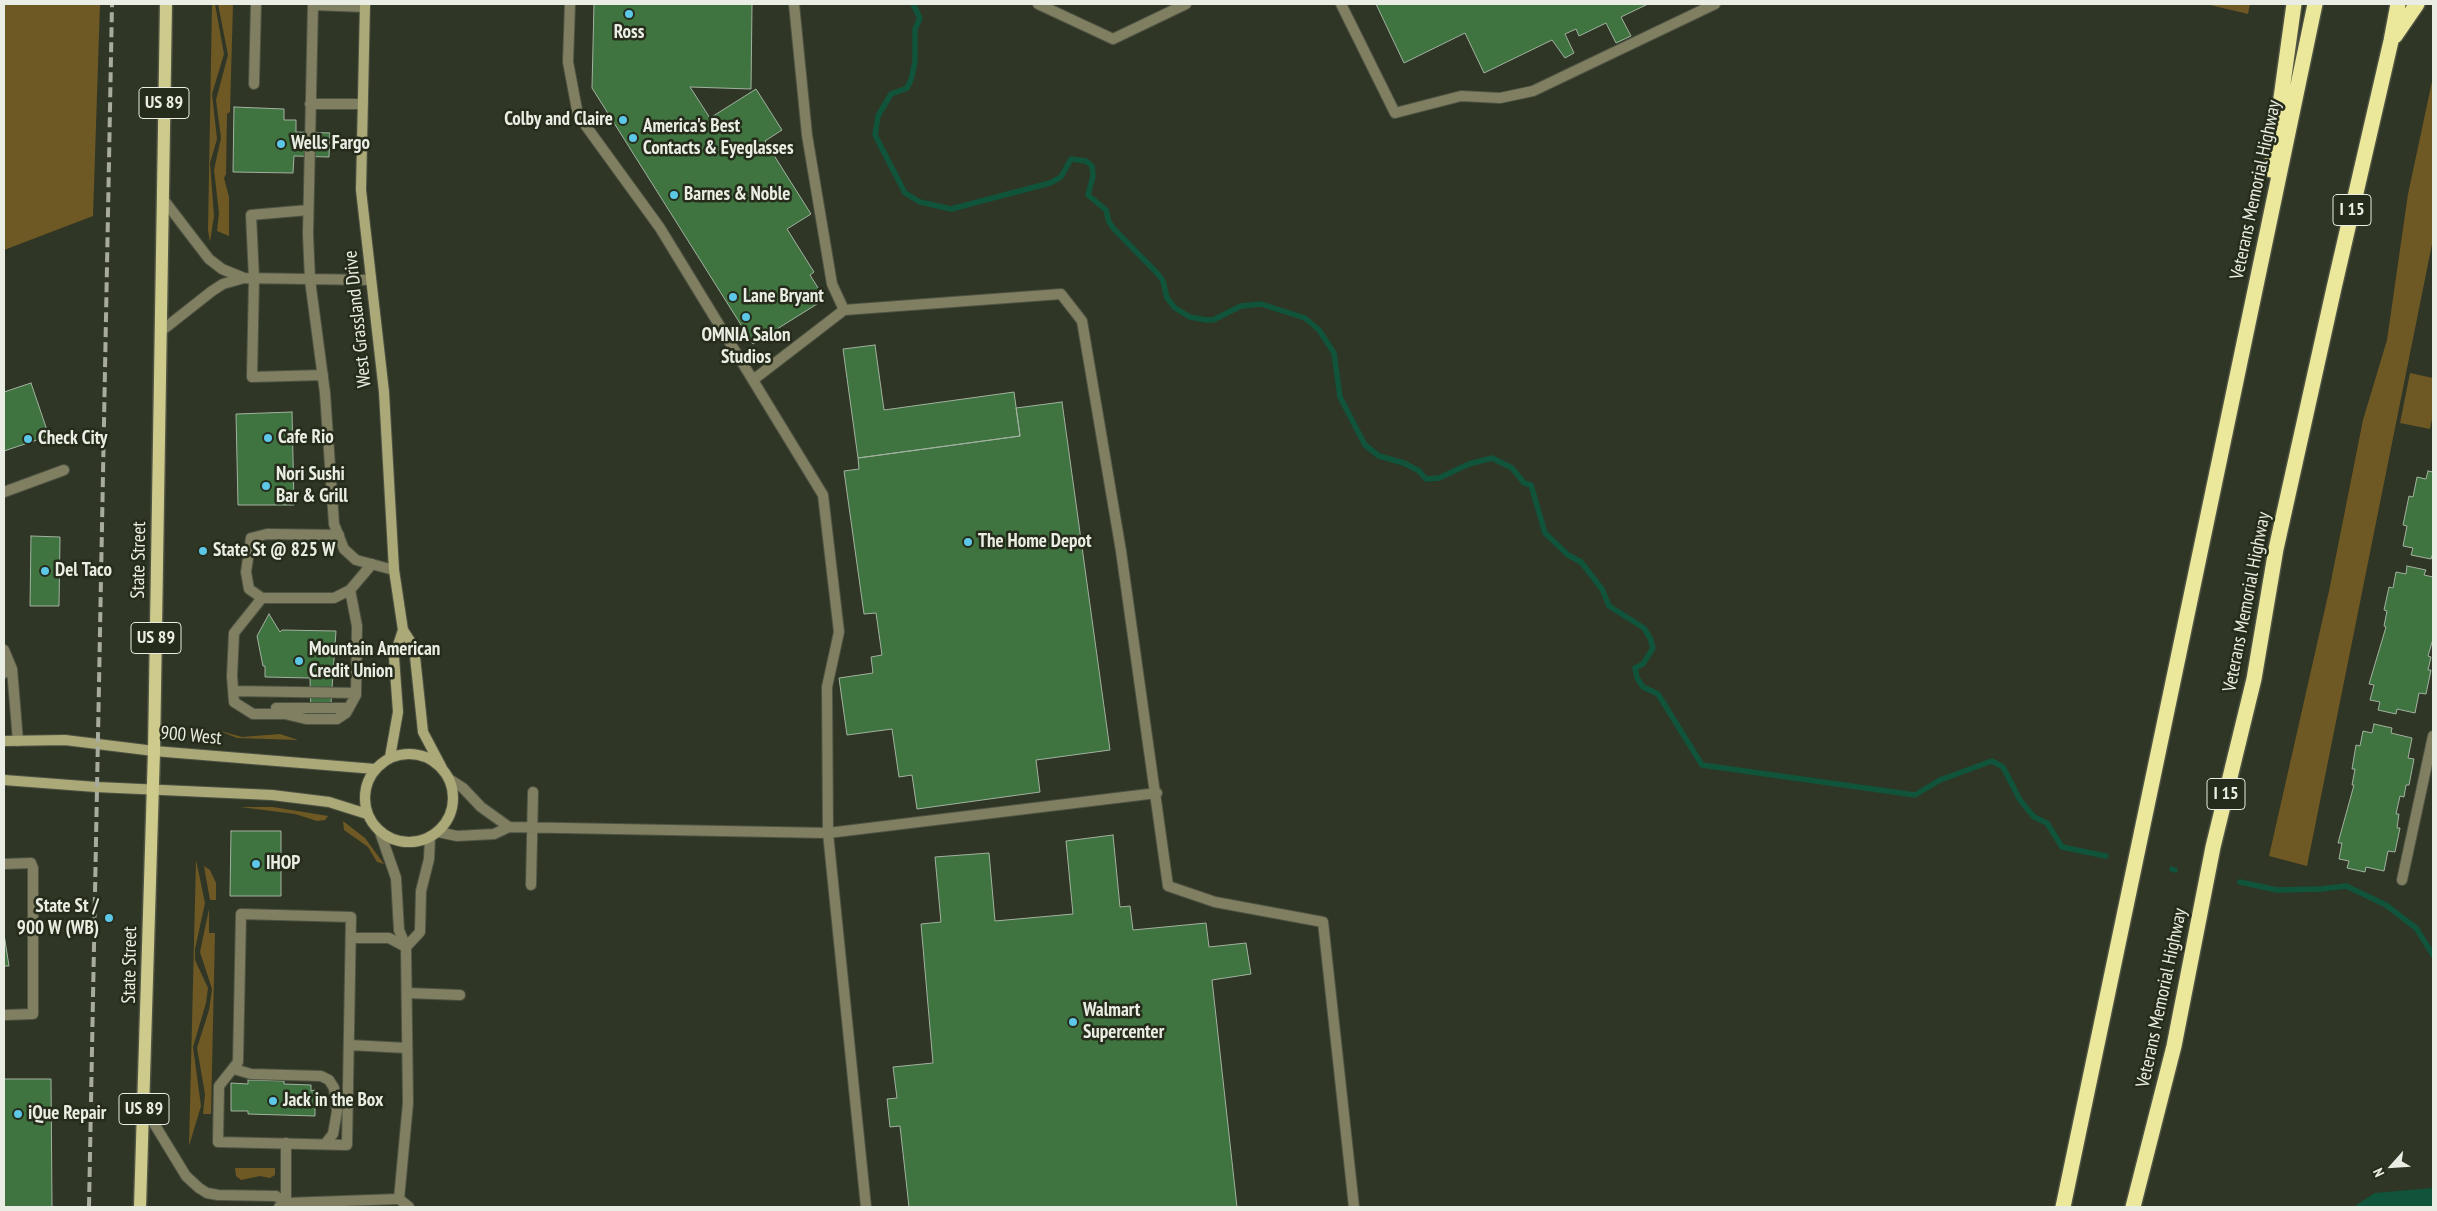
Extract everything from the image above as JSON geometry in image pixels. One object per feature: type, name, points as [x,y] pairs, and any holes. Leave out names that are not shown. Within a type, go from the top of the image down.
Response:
[{"type":"highway","points":[[2249,323],[2294,4]]},
{"type":"highway","name":"Veterans Memorial Highway","points":[[2063,1207],[2315,4]]},
{"type":"highway","name":"Veterans Memorial Highway","points":[[2132,1207],[2174,1046],[2212,847],[2254,680],[2276,549],[2398,4]]},
{"type":"highway","points":[[2391,41],[2417,4]]},
{"type":"main road","name":"State Street","points":[[140,1207],[154,751],[166,4]]},
{"type":"street","points":[[254,84],[256,4]]},
{"type":"street","points":[[570,4],[568,62],[578,115],[660,228],[823,495],[839,632],[826,687],[828,833],[866,1207]]},
{"type":"street","points":[[794,4],[806,135],[832,284],[844,310]]},
{"type":"street","points":[[1038,4],[1113,39],[1186,4]]},
{"type":"street","points":[[1340,4],[1395,113],[1461,96],[1500,98],[1534,91],[1715,4]]},
{"type":"street","points":[[365,6],[313,5],[308,210],[310,280],[323,375],[334,524],[344,549],[356,560],[394,570]]},
{"type":"street","name":"West Grassland Drive","points":[[365,6],[361,190],[384,392],[394,570],[403,630],[414,647],[423,732],[442,768]]},
{"type":"street","points":[[310,104],[363,104]]},
{"type":"street","points":[[163,199],[209,259],[222,269],[249,278]]},
{"type":"street","points":[[308,210],[252,215],[249,278],[252,377],[323,375]]},
{"type":"street","points":[[160,332],[223,284],[249,278],[371,280]]},
{"type":"street","points":[[752,380],[844,310],[1061,294],[1082,321],[1121,551],[1157,793],[1168,886],[1215,902],[1323,922],[1354,1207]]},
{"type":"street","points":[[4,492],[64,470]]},
{"type":"street","points":[[339,536],[267,534],[251,538],[246,572],[250,589],[262,598],[334,598],[350,590],[372,564]]},
{"type":"street","points":[[262,598],[234,633],[232,676],[234,702],[253,714],[285,714],[320,719],[337,719],[353,700],[357,626],[350,590]]},
{"type":"street","name":"West Grassland Drive","points":[[390,757],[398,712],[394,657],[403,630]]},
{"type":"street","points":[[4,650],[18,741]]},
{"type":"street","points":[[234,695],[353,700]]},
{"type":"street","name":"900 West","points":[[4,741],[65,740],[154,751],[375,769]]},
{"type":"street","points":[[2402,880],[2432,743]]},
{"type":"street","points":[[380,832],[392,839],[418,842],[434,834],[447,821],[452,807],[453,793],[449,779],[442,768],[431,759],[418,754],[390,757],[375,769],[365,790],[367,814],[380,832],[396,878],[399,894],[399,930],[406,947],[408,1103],[399,1199]]},
{"type":"street","points":[[449,779],[464,788],[481,806],[509,827]]},
{"type":"street","points":[[4,780],[153,790],[272,795],[330,802],[367,814]]},
{"type":"street","points":[[531,885],[533,792]]},
{"type":"street","points":[[434,834],[457,836],[494,834],[509,827],[532,829],[828,833],[1157,793]]},
{"type":"street","points":[[406,947],[420,932],[421,891],[434,834]]},
{"type":"street","points":[[4,864],[31,863],[33,868],[33,1014],[4,1015]]},
{"type":"street","points":[[241,914],[351,916],[351,938],[347,1145],[218,1142],[219,1086],[225,1076],[234,1069],[238,1062],[241,914]]},
{"type":"street","points":[[351,938],[389,938],[406,947]]},
{"type":"street","points":[[407,993],[460,995]]},
{"type":"street","points":[[349,1045],[407,1048]]},
{"type":"street","points":[[234,1069],[251,1074],[322,1076],[329,1080],[334,1088],[337,1111],[333,1134],[325,1144]]},
{"type":"street","points":[[144,1107],[186,1176],[199,1188],[207,1193],[218,1195],[276,1196],[284,1206]]},
{"type":"street","points":[[284,1206],[286,1143]]},
{"type":"street","points":[[284,1206],[399,1199],[409,1207]]},
{"type":"shaded area","points":[[4,4],[100,4],[93,216],[4,250]]},
{"type":"shaded area","points":[[212,4],[215,4],[224,54],[212,94],[217,139],[210,163],[214,216],[210,242],[208,230]]},
{"type":"shaded area","points":[[218,4],[233,4],[230,112],[227,114],[226,174],[224,178],[229,197],[229,236],[217,231],[219,213],[214,170],[221,138],[216,100],[228,55]]},
{"type":"shaded area","points":[[2206,4],[2250,4],[2248,14]]},
{"type":"shaded area","points":[[2433,77],[2433,239],[2307,866],[2269,856],[2329,591],[2363,420],[2387,340],[2408,194]]},
{"type":"shaded area","points":[[2410,373],[2433,378],[2433,414],[2430,429],[2400,423]]},
{"type":"shaded area","points":[[217,730],[242,737],[280,734],[298,740],[237,738]]},
{"type":"shaded area","points":[[240,807],[273,807],[328,816],[325,820],[317,821],[295,814]]},
{"type":"shaded area","points":[[343,821],[365,838],[384,864],[377,862],[368,847],[344,830]]},
{"type":"shaded area","points":[[196,860],[205,903],[195,949],[195,960],[208,988],[206,1003],[193,1047],[201,1106],[189,1146]]},
{"type":"shaded area","points":[[204,866],[210,870],[216,883],[216,900],[210,900]]},
{"type":"shaded area","points":[[209,909],[209,933],[215,933],[211,1114],[203,1114],[205,1094],[197,1048],[209,1010],[212,989],[200,952]]},
{"type":"shaded area","points":[[235,1168],[275,1168],[275,1175],[270,1178],[260,1176],[241,1180],[236,1176]]},
{"type":"shaded area","points":[[2433,1188],[2433,1207],[2353,1207],[2375,1193]]},
{"type":"building","points":[[594,4],[752,4],[751,89],[690,87],[710,118],[756,89],[782,130],[765,141],[811,214],[787,229],[814,272],[810,275],[825,299],[753,344],[592,88]]},
{"type":"building","points":[[1376,4],[1648,4],[1621,17],[1631,36],[1616,43],[1606,23],[1579,36],[1576,29],[1565,34],[1574,53],[1565,58],[1552,40],[1484,73],[1465,33],[1404,63]]},
{"type":"building","name":"Wells Fargo","points":[[234,107],[284,109],[284,120],[296,120],[296,132],[330,133],[329,157],[294,156],[293,173],[233,172]]},
{"type":"building","points":[[875,345],[884,410],[1014,392],[1020,436],[858,458],[843,349]]},
{"type":"building","points":[[31,383],[49,436],[4,451],[4,392]]},
{"type":"building","name":"The Home Depot","points":[[1062,402],[1110,750],[1036,760],[1040,792],[917,809],[912,775],[899,777],[892,729],[847,735],[839,678],[873,673],[871,657],[882,655],[876,613],[864,614],[844,471],[859,469],[858,458],[1020,436],[1016,408]]},
{"type":"building","points":[[292,412],[294,505],[238,505],[236,414]]},
{"type":"building","points":[[2428,471],[2433,472],[2433,553],[2431,559],[2411,555],[2413,548],[2403,546],[2407,526],[2403,525],[2409,496],[2413,497],[2417,477],[2426,479]]},
{"type":"building","name":"Del Taco","points":[[31,536],[60,537],[59,606],[30,606]]},
{"type":"building","points":[[2407,566],[2426,570],[2424,575],[2433,577],[2433,639],[2428,656],[2431,657],[2428,670],[2431,670],[2426,694],[2419,693],[2415,713],[2397,709],[2396,714],[2378,710],[2380,702],[2370,700],[2374,685],[2369,684],[2386,627],[2384,626],[2387,611],[2384,610],[2389,587],[2393,588],[2396,572],[2406,574]]},
{"type":"building","name":"Mountain American Credit Union","points":[[269,614],[280,632],[282,630],[336,631],[330,717],[311,716],[310,678],[265,677],[265,666],[263,666],[257,636]]},
{"type":"building","points":[[2374,724],[2392,728],[2391,733],[2412,738],[2408,758],[2414,759],[2409,785],[2406,785],[2404,797],[2400,796],[2396,814],[2399,814],[2397,828],[2400,828],[2395,852],[2388,851],[2384,871],[2366,867],[2365,872],[2347,868],[2349,861],[2339,859],[2342,843],[2338,843],[2354,785],[2352,785],[2355,769],[2352,769],[2356,745],[2360,746],[2363,731],[2372,733]]},
{"type":"building","name":"IHOP","points":[[231,831],[281,831],[281,896],[230,896]]},
{"type":"building","name":"Walmart Supercenter","points":[[1113,835],[1120,907],[1130,906],[1133,930],[1206,923],[1209,947],[1246,943],[1251,974],[1212,980],[1237,1207],[909,1207],[900,1126],[890,1127],[887,1099],[897,1098],[893,1067],[933,1063],[921,924],[941,922],[935,857],[989,853],[995,921],[1073,914],[1066,841]]},
{"type":"building","points":[[4,934],[9,966],[4,966]]},
{"type":"building","points":[[4,1079],[51,1079],[52,1207],[4,1207]]},
{"type":"building","name":"Jack in the Box","points":[[248,1080],[284,1081],[284,1084],[311,1085],[311,1091],[315,1090],[315,1116],[248,1114],[248,1111],[231,1111],[231,1083],[248,1084]]},
{"type":"waterway","points":[[913,4],[920,18],[915,29],[915,62],[911,80],[907,88],[891,94],[878,116],[875,135],[905,193],[920,202],[951,209],[1050,183],[1061,177],[1071,159],[1086,161],[1092,166],[1093,176],[1088,195],[1106,210],[1109,222],[1114,229],[1158,274],[1163,281],[1167,298],[1175,308],[1190,317],[1213,320],[1241,306],[1261,304],[1305,318],[1319,330],[1334,353],[1340,397],[1365,445],[1379,456],[1404,463],[1419,471],[1426,479],[1439,478],[1469,464],[1492,458],[1512,468],[1524,483],[1531,485],[1545,533],[1568,555],[1581,562],[1602,589],[1609,606],[1644,628],[1653,648],[1643,664],[1635,668],[1637,678],[1643,687],[1658,694],[1702,765],[1915,795],[1940,780],[1992,761],[2003,767],[2020,800],[2034,817],[2047,823],[2062,847],[2106,856]]},
{"type":"waterway","points":[[2240,882],[2277,890],[2321,889],[2346,886],[2386,905],[2416,928],[2433,955]]},
{"type":"railway","points":[[89,1207],[112,4]]},
{"type":"place","name":"Ross","points":[[629,14]]},
{"type":"place","name":"Colby and Claire","points":[[623,120]]},
{"type":"place","name":"America's Best Contacts & Eyeglasses","points":[[633,138]]},
{"type":"place","name":"Wells Fargo","points":[[281,144]]},
{"type":"place","name":"Barnes & Noble","points":[[674,195]]},
{"type":"place","name":"Lane Bryant","points":[[733,297]]},
{"type":"place","name":"OMNIA Salon Studios","points":[[746,317]]},
{"type":"place","name":"Cafe Rio","points":[[268,438]]},
{"type":"place","name":"Check City","points":[[28,439]]},
{"type":"place","name":"Nori Sushi Bar & Grill","points":[[266,486]]},
{"type":"place","name":"The Home Depot","points":[[968,542]]},
{"type":"place","name":"State St @ 825 W","points":[[203,551]]},
{"type":"place","name":"Del Taco","points":[[45,571]]},
{"type":"place","name":"Mountain American Credit Union","points":[[299,661]]},
{"type":"place","name":"IHOP","points":[[256,864]]},
{"type":"place","name":"State St / 900 W (WB)","points":[[109,918]]},
{"type":"place","name":"Walmart Supercenter","points":[[1073,1022]]},
{"type":"place","name":"Jack in the Box","points":[[273,1101]]},
{"type":"place","name":"iQue Repair","points":[[18,1114]]}]
